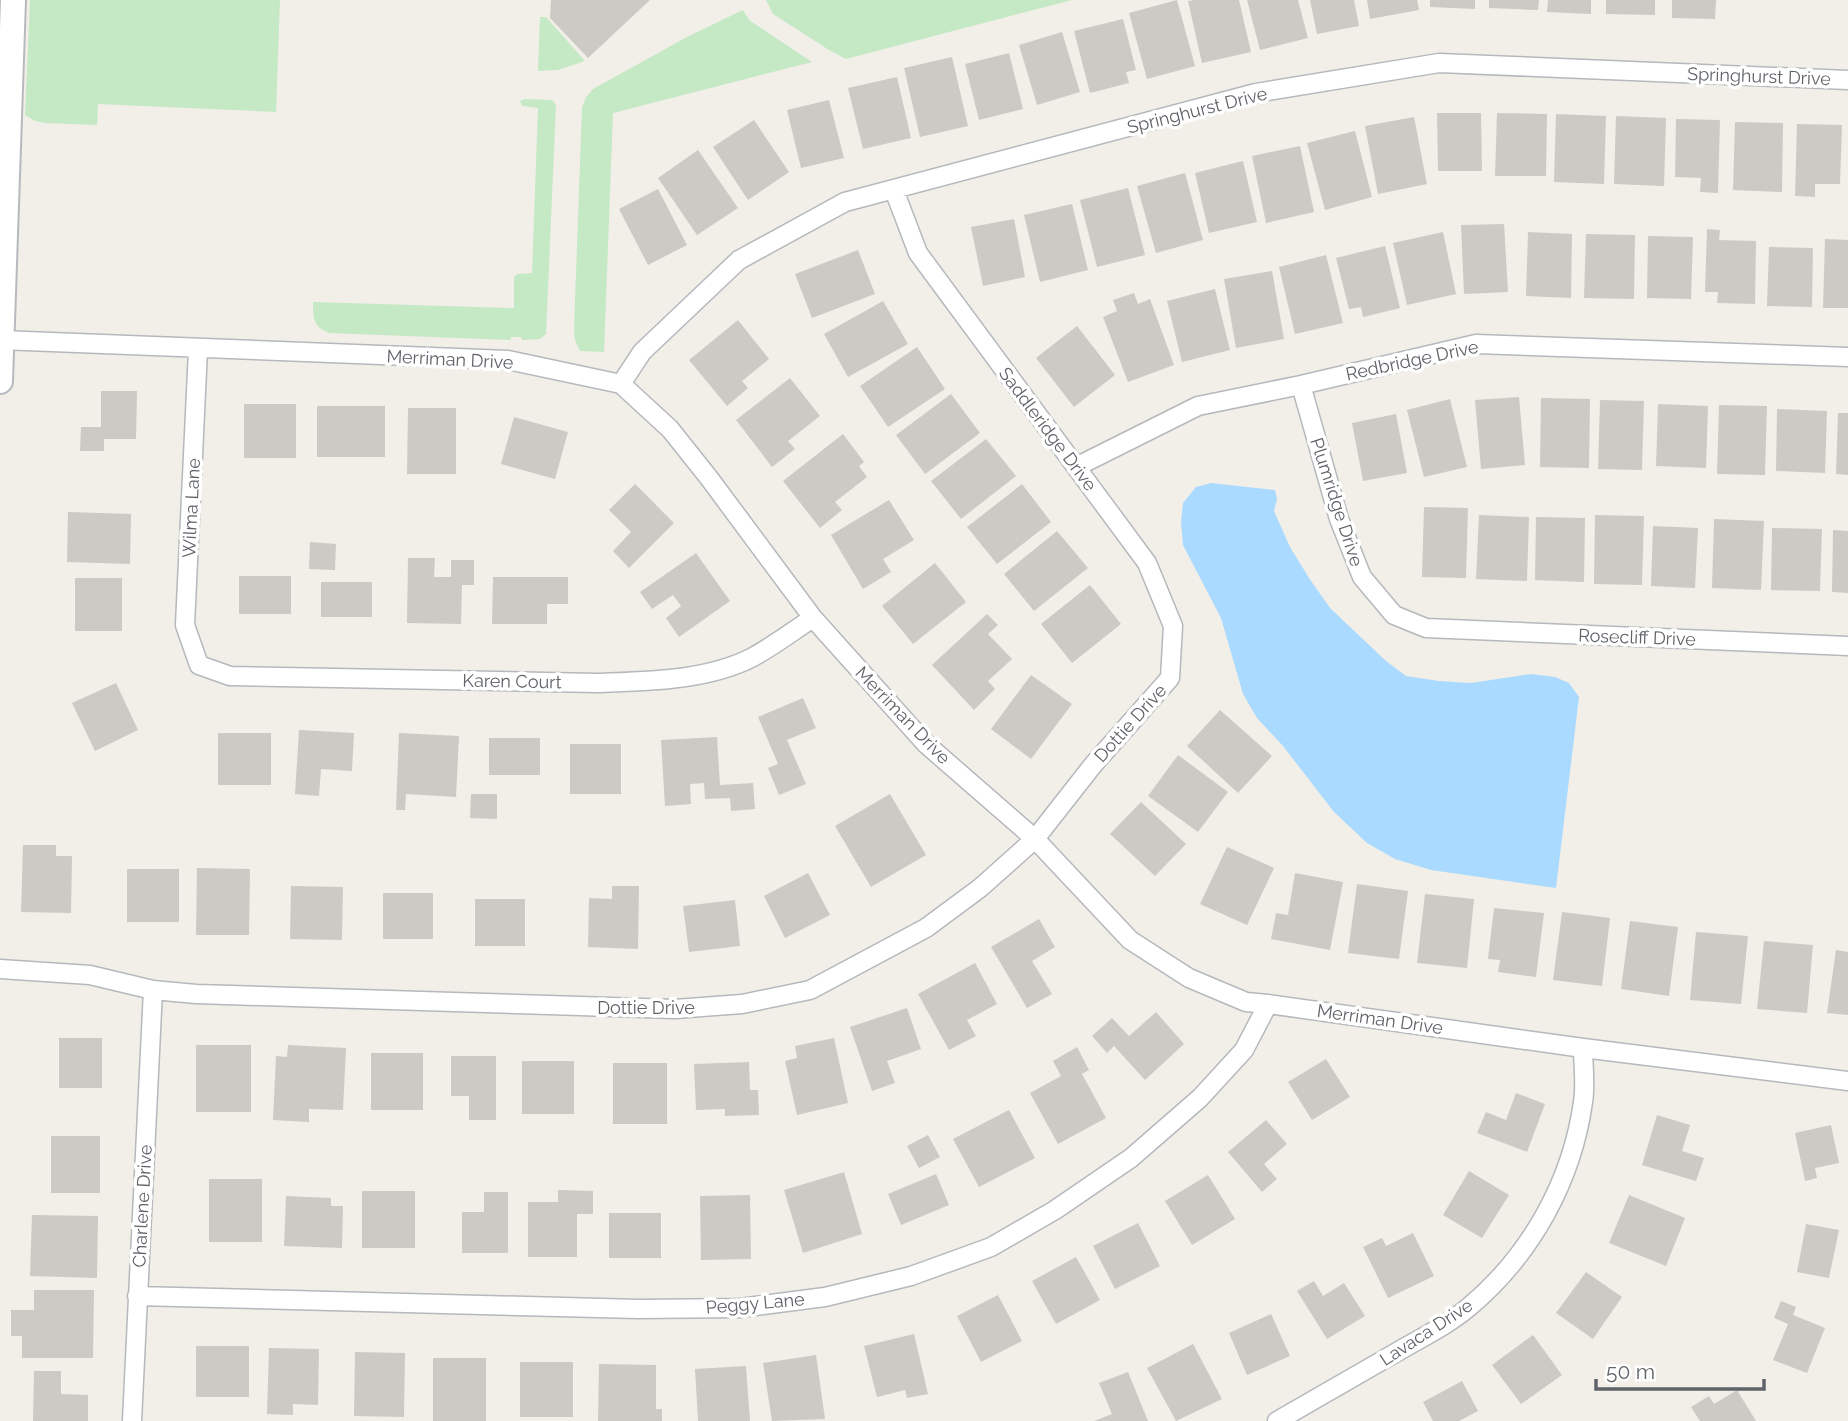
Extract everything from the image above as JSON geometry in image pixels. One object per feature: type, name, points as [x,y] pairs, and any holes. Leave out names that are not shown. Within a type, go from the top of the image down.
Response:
[{"type":"main road","points":[[0,381],[4,135],[13,0]]},
{"type":"street","name":"Springhurst Drive","points":[[621,384],[642,352],[739,260],[845,202],[1256,93],[1439,64],[1848,80]]},
{"type":"street","name":"Saddleridge Drive","points":[[894,190],[918,253],[1147,563],[1173,626],[1170,678]]},
{"type":"street","name":"Merriman Drive","points":[[1,340],[508,360],[621,384],[670,429],[813,618],[926,744],[1035,839],[1130,940],[1189,978],[1245,1002],[1848,1082]]},
{"type":"street","name":"Redbridge Drive","points":[[1076,467],[1198,406],[1476,344],[1848,357]]},
{"type":"street","name":"Wilma Lane","points":[[198,349],[185,625],[199,665]]},
{"type":"street","name":"Plumridge Drive","points":[[1301,385],[1339,519],[1362,577],[1394,615],[1426,628]]},
{"type":"street","name":"Karen Court","points":[[199,665],[230,676],[597,683],[654,680],[709,672],[751,657],[813,618]]},
{"type":"street","name":"Rosecliff Drive","points":[[1426,628],[1848,646]]},
{"type":"street","name":"Dottie Drive","points":[[0,969],[90,975],[153,990],[196,994],[675,1009],[742,1004],[810,990],[926,928],[980,888],[1035,839],[1093,765],[1170,678]]},
{"type":"street","name":"Charlene Drive","points":[[132,1421],[153,990]]},
{"type":"street","name":"Peggy Lane","points":[[137,1297],[638,1309],[740,1308],[825,1297],[911,1276],[991,1247],[1055,1210],[1131,1158],[1200,1098],[1244,1050],[1268,1004]]},
{"type":"street","name":"Lavaca Drive","points":[[1277,1421],[1432,1332],[1468,1308],[1504,1273],[1543,1220],[1555,1197],[1573,1146],[1583,1100],[1583,1048]]},
{"type":"green space","points":[[30,0],[280,0],[276,112],[98,104],[97,125],[35,121],[25,115]]},
{"type":"green space","points":[[766,0],[1072,0],[846,59],[773,14]]},
{"type":"green space","points":[[743,10],[749,20],[812,62],[613,113],[604,352],[580,351],[574,328],[582,108],[586,97],[593,89],[687,37]]},
{"type":"green space","points":[[540,17],[546,17],[585,61],[558,70],[538,71]]},
{"type":"green space","points":[[552,100],[556,105],[546,334],[540,339],[522,340],[521,337],[511,337],[511,340],[330,333],[320,328],[314,317],[313,302],[514,308],[514,277],[532,273],[538,108],[522,106],[520,101]]},
{"type":"water","points":[[1211,483],[1275,490],[1277,499],[1274,511],[1290,547],[1330,608],[1386,661],[1406,676],[1471,683],[1531,674],[1555,677],[1569,683],[1579,697],[1556,888],[1431,870],[1395,859],[1367,843],[1334,812],[1283,746],[1257,718],[1243,694],[1221,618],[1183,545],[1183,503],[1196,487]]},
{"type":"building","points":[[551,0],[650,0],[588,58],[550,18]]},
{"type":"building","points":[[1177,0],[1195,66],[1147,79],[1129,13]]},
{"type":"building","points":[[1239,0],[1251,52],[1202,63],[1188,1]]},
{"type":"building","points":[[1247,0],[1298,0],[1308,38],[1260,50]]},
{"type":"building","points":[[1310,0],[1354,0],[1359,26],[1317,34]]},
{"type":"building","points":[[1367,0],[1417,0],[1419,10],[1370,19]]},
{"type":"building","points":[[1430,0],[1475,0],[1475,9],[1430,7]]},
{"type":"building","points":[[1489,0],[1539,0],[1538,10],[1489,8]]},
{"type":"building","points":[[1548,0],[1591,0],[1591,14],[1547,12]]},
{"type":"building","points":[[1606,0],[1655,0],[1655,15],[1606,14]]},
{"type":"building","points":[[1672,0],[1716,0],[1715,19],[1672,18]]},
{"type":"building","points":[[1123,19],[1136,70],[1126,72],[1129,83],[1090,93],[1074,31]]},
{"type":"building","points":[[1062,32],[1080,92],[1037,105],[1019,45]]},
{"type":"building","points":[[1009,53],[1023,109],[979,120],[965,64]]},
{"type":"building","points":[[952,57],[968,126],[920,137],[904,68]]},
{"type":"building","points":[[897,77],[911,138],[863,149],[848,88]]},
{"type":"building","points":[[829,100],[844,158],[801,168],[787,110]]},
{"type":"building","points":[[1437,113],[1481,113],[1482,171],[1438,171]]},
{"type":"building","points":[[1497,113],[1547,114],[1546,176],[1495,176]]},
{"type":"building","points":[[1556,114],[1606,116],[1604,184],[1554,182]]},
{"type":"building","points":[[1616,116],[1666,118],[1664,186],[1614,184]]},
{"type":"building","points":[[1414,117],[1427,184],[1378,194],[1365,126]]},
{"type":"building","points":[[1676,119],[1720,120],[1718,193],[1700,192],[1701,178],[1675,177]]},
{"type":"building","points":[[754,120],[789,172],[748,200],[713,147]]},
{"type":"building","points":[[1735,122],[1783,123],[1782,192],[1733,190]]},
{"type":"building","points":[[1797,124],[1842,125],[1840,184],[1815,184],[1815,197],[1795,196]]},
{"type":"building","points":[[1355,131],[1372,197],[1325,210],[1307,143]]},
{"type":"building","points":[[1300,146],[1314,212],[1266,223],[1252,156]]},
{"type":"building","points":[[698,150],[738,208],[697,235],[658,178]]},
{"type":"building","points":[[1243,161],[1257,222],[1209,233],[1195,173]]},
{"type":"building","points":[[1185,173],[1203,240],[1156,253],[1137,186]]},
{"type":"building","points":[[1128,188],[1145,255],[1097,267],[1080,200]]},
{"type":"building","points":[[658,189],[687,245],[648,265],[619,209]]},
{"type":"building","points":[[1072,204],[1088,270],[1040,282],[1024,215]]},
{"type":"building","points":[[1014,219],[1025,277],[983,286],[971,227]]},
{"type":"building","points":[[1504,224],[1508,292],[1464,294],[1461,225]]},
{"type":"building","points":[[1707,229],[1720,230],[1719,240],[1756,241],[1755,304],[1717,303],[1718,292],[1705,292]]},
{"type":"building","points":[[1443,232],[1456,294],[1407,305],[1393,243]]},
{"type":"building","points":[[1528,232],[1572,234],[1571,298],[1526,296]]},
{"type":"building","points":[[1586,234],[1635,235],[1634,299],[1584,298]]},
{"type":"building","points":[[1648,236],[1693,237],[1691,299],[1647,298]]},
{"type":"building","points":[[1825,239],[1848,240],[1848,308],[1823,308]]},
{"type":"building","points":[[1385,246],[1400,308],[1363,317],[1361,307],[1349,309],[1336,258]]},
{"type":"building","points":[[1769,247],[1813,248],[1812,307],[1767,306]]},
{"type":"building","points":[[858,250],[875,294],[812,318],[795,274]]},
{"type":"building","points":[[1326,255],[1343,323],[1295,334],[1279,267]]},
{"type":"building","points":[[1272,271],[1284,339],[1236,348],[1224,279]]},
{"type":"building","points":[[1215,289],[1230,350],[1182,362],[1167,301]]},
{"type":"building","points":[[1134,293],[1138,304],[1150,299],[1174,365],[1128,382],[1103,317],[1117,311],[1113,300]]},
{"type":"building","points":[[883,301],[908,344],[848,377],[824,334]]},
{"type":"building","points":[[738,320],[769,359],[742,381],[748,388],[727,406],[689,360]]},
{"type":"building","points":[[1077,326],[1115,375],[1074,407],[1036,358]]},
{"type":"building","points":[[917,347],[945,389],[888,427],[860,386]]},
{"type":"building","points":[[790,378],[820,416],[788,441],[795,449],[772,467],[736,420]]},
{"type":"building","points":[[101,391],[137,391],[136,439],[104,439],[104,451],[80,451],[81,427],[101,427]]},
{"type":"building","points":[[951,394],[980,433],[925,474],[896,435]]},
{"type":"building","points":[[1519,397],[1525,465],[1481,469],[1475,400]]},
{"type":"building","points":[[1541,398],[1590,399],[1589,468],[1540,467]]},
{"type":"building","points":[[1450,399],[1467,467],[1424,477],[1407,410]]},
{"type":"building","points":[[1600,400],[1644,401],[1642,470],[1598,469]]},
{"type":"building","points":[[244,404],[296,404],[296,458],[244,458]]},
{"type":"building","points":[[1658,404],[1708,406],[1706,468],[1656,466]]},
{"type":"building","points":[[1719,405],[1767,406],[1765,475],[1717,474]]},
{"type":"building","points":[[317,406],[385,406],[385,457],[317,457]]},
{"type":"building","points":[[408,408],[456,408],[456,474],[407,474]]},
{"type":"building","points":[[1777,409],[1827,411],[1825,473],[1776,471]]},
{"type":"building","points":[[1838,413],[1848,413],[1848,475],[1836,474]]},
{"type":"building","points":[[1396,414],[1407,473],[1363,481],[1352,423]]},
{"type":"building","points":[[514,417],[568,432],[555,479],[501,464]]},
{"type":"building","points":[[843,434],[864,462],[859,466],[867,477],[835,502],[842,510],[820,528],[783,481]]},
{"type":"building","points":[[986,439],[1016,476],[961,519],[931,481]]},
{"type":"building","points":[[635,484],[674,523],[629,568],[613,551],[631,532],[609,510]]},
{"type":"building","points":[[1022,484],[1051,522],[997,564],[967,527]]},
{"type":"building","points":[[889,500],[914,540],[883,559],[891,572],[863,589],[831,535]]},
{"type":"building","points":[[1424,507],[1468,508],[1466,578],[1422,577]]},
{"type":"building","points":[[68,512],[131,514],[130,564],[67,562]]},
{"type":"building","points":[[1479,515],[1529,517],[1527,581],[1476,579]]},
{"type":"building","points":[[1595,515],[1644,516],[1642,585],[1594,584]]},
{"type":"building","points":[[1536,517],[1585,518],[1584,582],[1535,580]]},
{"type":"building","points":[[1714,519],[1764,521],[1761,590],[1712,588]]},
{"type":"building","points":[[1653,526],[1698,528],[1695,588],[1651,586]]},
{"type":"building","points":[[1772,528],[1822,529],[1820,591],[1771,590]]},
{"type":"building","points":[[1833,530],[1848,531],[1848,593],[1832,592]]},
{"type":"building","points":[[1057,531],[1088,568],[1034,611],[1004,574]]},
{"type":"building","points":[[310,542],[336,544],[335,570],[309,569]]},
{"type":"building","points":[[696,553],[730,601],[679,637],[666,618],[681,606],[673,595],[652,609],[640,592]]},
{"type":"building","points":[[408,558],[435,558],[434,577],[451,577],[451,560],[474,560],[474,585],[462,585],[461,624],[407,623]]},
{"type":"building","points":[[935,563],[966,602],[913,644],[882,606]]},
{"type":"building","points":[[239,576],[291,576],[291,614],[239,614]]},
{"type":"building","points":[[493,577],[568,577],[568,604],[547,604],[547,624],[492,624]]},
{"type":"building","points":[[75,578],[122,578],[122,631],[75,631]]},
{"type":"building","points":[[321,582],[372,582],[372,617],[321,617]]},
{"type":"building","points":[[1090,585],[1121,624],[1072,663],[1041,624]]},
{"type":"building","points":[[987,614],[998,625],[988,634],[1012,659],[988,681],[995,689],[974,710],[932,665]]},
{"type":"building","points":[[1031,675],[1072,704],[1031,759],[991,729]]},
{"type":"building","points":[[116,683],[138,730],[95,751],[72,703]]},
{"type":"building","points":[[803,698],[816,728],[787,740],[806,784],[779,795],[768,768],[778,764],[758,717]]},
{"type":"building","points":[[1220,710],[1272,756],[1238,793],[1187,746]]},
{"type":"building","points":[[299,730],[354,733],[352,771],[321,769],[319,796],[295,794]]},
{"type":"building","points":[[218,733],[271,733],[271,785],[218,785]]},
{"type":"building","points":[[399,733],[459,736],[456,797],[406,794],[405,810],[396,810]]},
{"type":"building","points":[[717,737],[720,785],[753,783],[755,809],[731,811],[730,798],[705,799],[704,783],[690,784],[691,804],[665,806],[661,740]]},
{"type":"building","points":[[489,738],[540,738],[540,775],[489,775]]},
{"type":"building","points":[[570,744],[621,744],[621,794],[570,794]]},
{"type":"building","points":[[1178,755],[1228,792],[1198,832],[1148,796]]},
{"type":"building","points":[[471,794],[497,794],[497,819],[470,818]]},
{"type":"building","points":[[890,794],[926,855],[871,887],[835,826]]},
{"type":"building","points":[[1141,802],[1186,844],[1155,876],[1110,834]]},
{"type":"building","points":[[23,845],[56,845],[56,856],[72,856],[71,913],[21,912]]},
{"type":"building","points":[[1227,847],[1274,868],[1247,925],[1200,904]]},
{"type":"building","points":[[197,868],[250,869],[249,935],[196,935]]},
{"type":"building","points":[[127,869],[179,869],[179,922],[127,922]]},
{"type":"building","points":[[808,873],[830,915],[785,938],[764,896]]},
{"type":"building","points":[[1295,873],[1343,882],[1330,950],[1271,939],[1276,913],[1288,915]]},
{"type":"building","points":[[1357,884],[1408,891],[1399,959],[1348,953]]},
{"type":"building","points":[[291,886],[343,887],[342,940],[290,939]]},
{"type":"building","points":[[612,886],[639,886],[638,949],[588,947],[589,898],[612,899]]},
{"type":"building","points":[[383,893],[433,893],[433,939],[383,939]]},
{"type":"building","points":[[1425,894],[1474,899],[1467,968],[1417,963]]},
{"type":"building","points":[[475,899],[525,899],[525,946],[475,946]]},
{"type":"building","points":[[735,900],[740,946],[689,952],[683,906]]},
{"type":"building","points":[[1494,908],[1544,913],[1536,977],[1498,972],[1500,960],[1488,959]]},
{"type":"building","points":[[1562,912],[1610,918],[1602,986],[1553,980]]},
{"type":"building","points":[[1039,919],[1055,947],[1032,961],[1052,994],[1027,1008],[991,947]]},
{"type":"building","points":[[1630,921],[1678,927],[1669,996],[1621,989]]},
{"type":"building","points":[[1696,932],[1748,936],[1741,1004],[1690,1000]]},
{"type":"building","points":[[1764,941],[1813,945],[1807,1013],[1757,1009]]},
{"type":"building","points":[[1836,950],[1848,952],[1848,1015],[1827,1013]]},
{"type":"building","points":[[975,963],[997,1004],[967,1020],[976,1036],[949,1050],[918,994]]},
{"type":"building","points":[[907,1008],[921,1049],[887,1061],[895,1083],[872,1091],[850,1027]]},
{"type":"building","points":[[1156,1012],[1184,1044],[1145,1080],[1114,1046],[1107,1053],[1092,1036],[1112,1018],[1129,1036]]},
{"type":"building","points":[[59,1038],[102,1038],[102,1088],[59,1088]]},
{"type":"building","points":[[834,1038],[848,1103],[797,1115],[785,1061],[797,1058],[795,1046]]},
{"type":"building","points":[[196,1045],[251,1045],[251,1112],[196,1112]]},
{"type":"building","points":[[288,1045],[346,1048],[343,1110],[309,1109],[309,1122],[273,1120],[276,1056],[287,1057]]},
{"type":"building","points":[[1077,1047],[1089,1070],[1082,1074],[1106,1118],[1058,1144],[1030,1093],[1061,1076],[1053,1061]]},
{"type":"building","points":[[371,1053],[423,1053],[423,1110],[371,1110]]},
{"type":"building","points":[[451,1056],[496,1056],[496,1120],[469,1120],[469,1096],[451,1096]]},
{"type":"building","points":[[1326,1059],[1350,1097],[1312,1120],[1288,1082]]},
{"type":"building","points":[[522,1061],[574,1061],[574,1114],[522,1114]]},
{"type":"building","points":[[749,1062],[750,1090],[758,1090],[759,1115],[725,1116],[725,1109],[696,1110],[694,1064]]},
{"type":"building","points":[[613,1063],[667,1063],[667,1124],[613,1124]]},
{"type":"building","points":[[1516,1093],[1545,1104],[1527,1152],[1477,1133],[1486,1112],[1506,1120]]},
{"type":"building","points":[[1009,1110],[1035,1158],[979,1187],[953,1139]]},
{"type":"building","points":[[1657,1115],[1690,1125],[1682,1151],[1704,1158],[1696,1181],[1642,1165]]},
{"type":"building","points":[[1266,1120],[1287,1144],[1264,1164],[1277,1179],[1262,1192],[1228,1152]]},
{"type":"building","points":[[1831,1125],[1839,1163],[1815,1168],[1817,1178],[1805,1181],[1795,1133]]},
{"type":"building","points":[[928,1135],[940,1157],[919,1168],[907,1146]]},
{"type":"building","points":[[51,1136],[100,1136],[100,1193],[51,1193]]},
{"type":"building","points":[[1469,1171],[1509,1195],[1482,1238],[1443,1215]]},
{"type":"building","points":[[844,1172],[862,1234],[803,1253],[784,1190]]},
{"type":"building","points":[[936,1174],[949,1205],[901,1225],[888,1194]]},
{"type":"building","points":[[1208,1175],[1235,1219],[1192,1245],[1165,1201]]},
{"type":"building","points":[[209,1179],[262,1179],[262,1242],[209,1242]]},
{"type":"building","points":[[558,1190],[593,1191],[593,1214],[577,1214],[577,1257],[528,1257],[528,1202],[558,1202]]},
{"type":"building","points":[[362,1191],[415,1191],[415,1248],[362,1248]]},
{"type":"building","points":[[484,1192],[508,1192],[508,1253],[462,1253],[462,1212],[484,1212]]},
{"type":"building","points":[[750,1195],[751,1259],[701,1260],[700,1196]]},
{"type":"building","points":[[1629,1195],[1685,1218],[1666,1266],[1609,1243]]},
{"type":"building","points":[[286,1196],[331,1198],[331,1206],[343,1206],[342,1248],[284,1246]]},
{"type":"building","points":[[609,1213],[661,1213],[661,1258],[609,1258]]},
{"type":"building","points":[[32,1215],[98,1216],[97,1278],[30,1276]]},
{"type":"building","points":[[1138,1223],[1160,1266],[1115,1289],[1093,1246]]},
{"type":"building","points":[[1806,1224],[1839,1230],[1829,1278],[1797,1272]]},
{"type":"building","points":[[1413,1233],[1434,1276],[1388,1298],[1363,1247],[1382,1238],[1386,1246]]},
{"type":"building","points":[[1076,1257],[1100,1300],[1056,1324],[1032,1281]]},
{"type":"building","points":[[1586,1272],[1622,1297],[1593,1339],[1556,1313]]},
{"type":"building","points":[[1314,1281],[1323,1296],[1344,1283],[1365,1316],[1327,1339],[1297,1291]]},
{"type":"building","points":[[34,1290],[94,1290],[93,1358],[22,1358],[22,1336],[11,1336],[11,1310],[34,1310]]},
{"type":"building","points":[[998,1295],[1022,1341],[981,1362],[957,1316]]},
{"type":"building","points":[[1781,1301],[1796,1307],[1793,1315],[1825,1328],[1807,1373],[1773,1360],[1788,1324],[1774,1318]]},
{"type":"building","points":[[1271,1314],[1290,1356],[1247,1375],[1229,1333]]},
{"type":"building","points":[[914,1334],[928,1394],[907,1398],[905,1390],[877,1397],[864,1346]]},
{"type":"building","points":[[1533,1335],[1562,1375],[1521,1404],[1492,1365]]},
{"type":"building","points":[[1193,1344],[1222,1399],[1176,1421],[1147,1368]]},
{"type":"building","points":[[196,1346],[249,1346],[249,1397],[196,1397]]},
{"type":"building","points":[[269,1348],[319,1349],[318,1405],[293,1404],[293,1415],[267,1414]]},
{"type":"building","points":[[355,1352],[405,1353],[404,1417],[354,1416]]},
{"type":"building","points":[[816,1355],[825,1419],[772,1421],[763,1363]]},
{"type":"building","points":[[433,1358],[486,1358],[486,1421],[433,1421]]},
{"type":"building","points":[[520,1362],[573,1362],[573,1417],[520,1417]]},
{"type":"building","points":[[599,1364],[656,1365],[656,1409],[662,1409],[662,1421],[598,1421]]},
{"type":"building","points":[[746,1366],[750,1421],[698,1421],[695,1369]]},
{"type":"building","points":[[34,1371],[61,1371],[61,1394],[88,1395],[88,1421],[33,1421]]},
{"type":"building","points":[[1128,1372],[1148,1421],[1094,1421],[1112,1414],[1099,1383]]},
{"type":"building","points":[[1462,1381],[1478,1411],[1459,1421],[1433,1421],[1423,1402]]},
{"type":"building","points":[[1737,1390],[1756,1421],[1700,1421],[1691,1407],[1709,1396],[1714,1404]]}]
